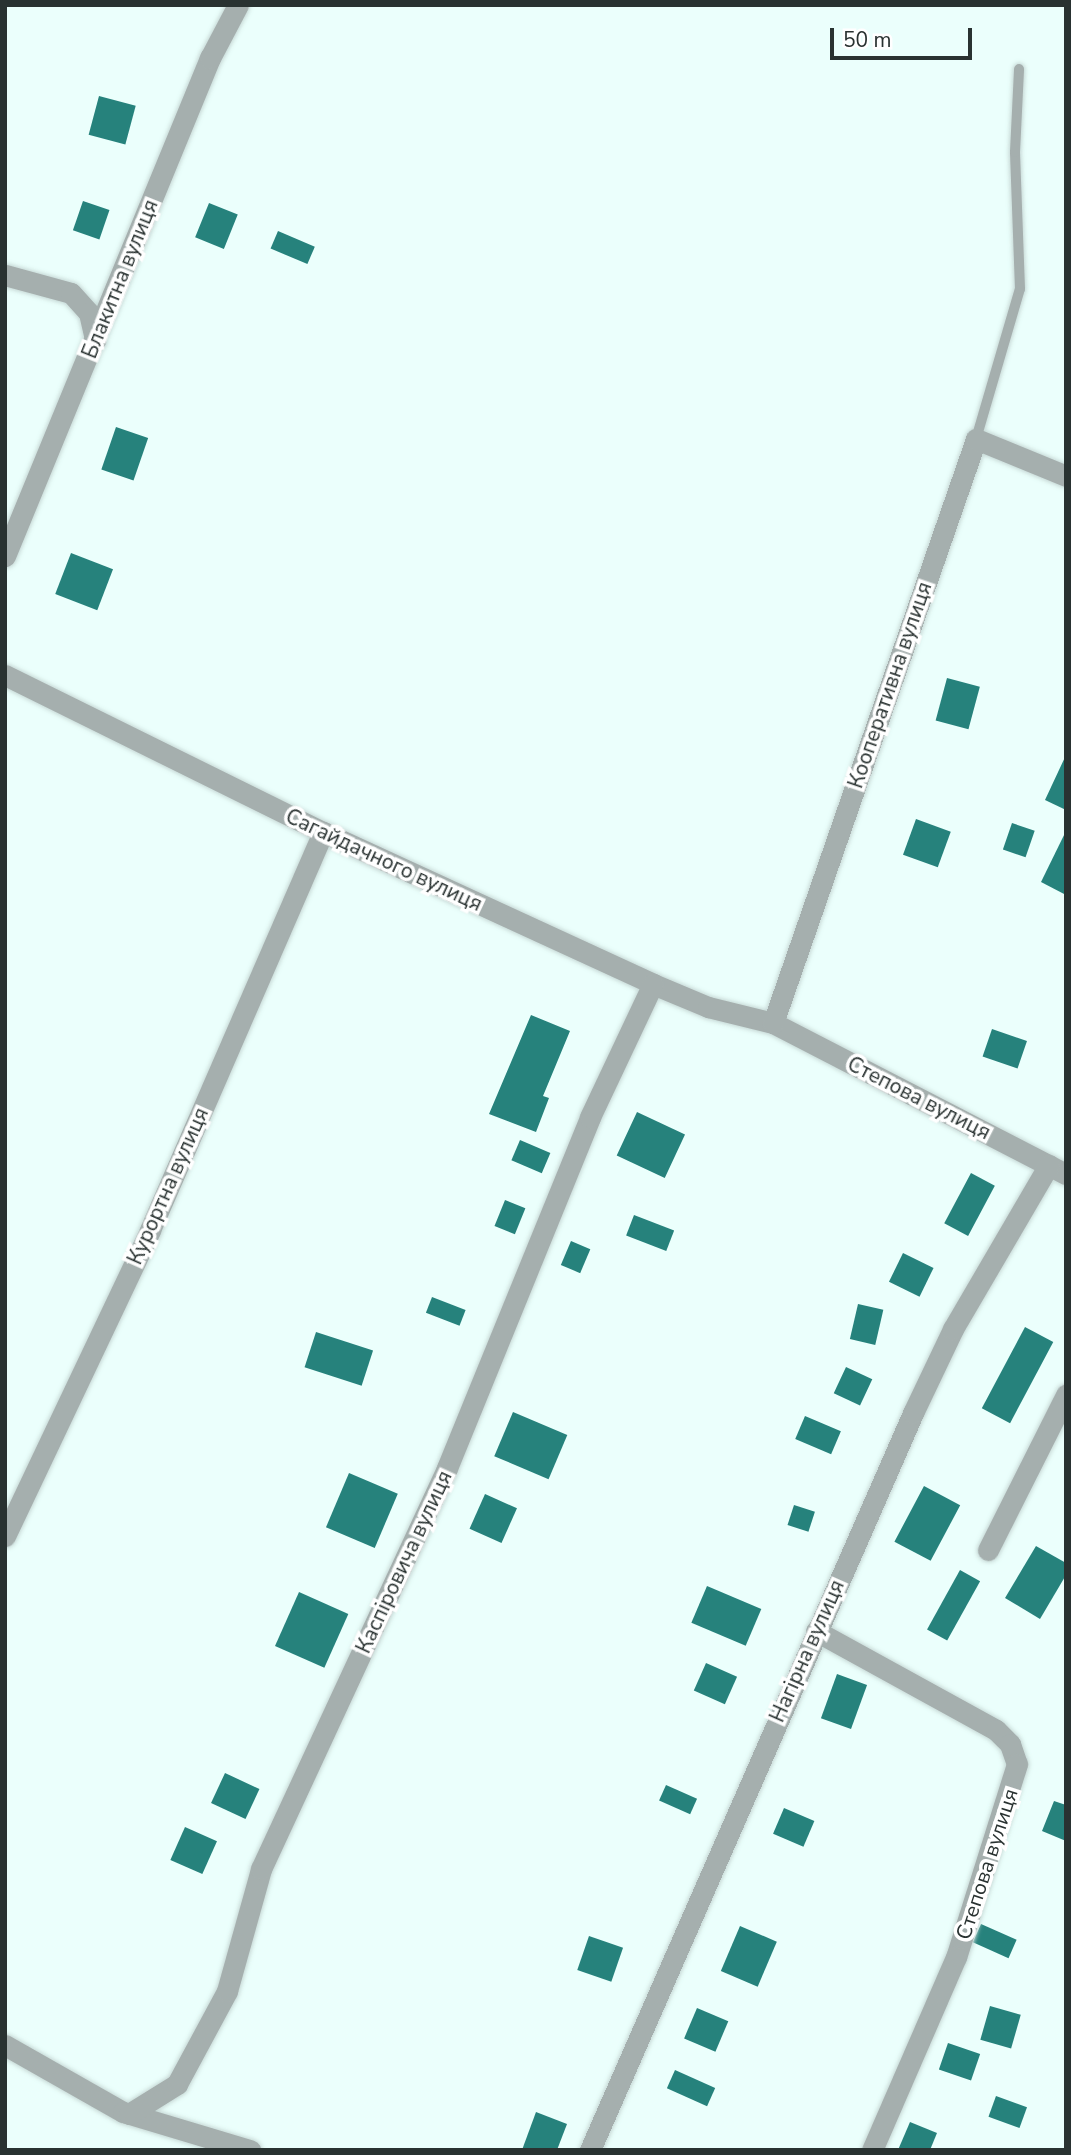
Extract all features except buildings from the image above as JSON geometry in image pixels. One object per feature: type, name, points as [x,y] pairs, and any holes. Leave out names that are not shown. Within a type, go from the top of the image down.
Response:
[{"type":"street","name":"Блакитна вулиця","points":[[5,556],[210,58],[238,5]]},
{"type":"street","points":[[5,275],[71,293],[89,313],[95,340]]},
{"type":"street","points":[[976,439],[1066,476]]},
{"type":"street","name":"Кооперативна вулиця","points":[[773,1023],[976,439]]},
{"type":"street","name":"Сагайдачного вулиця","points":[[5,675],[323,832],[653,984],[708,1007],[773,1023]]},
{"type":"street","name":"Курортна вулиця","points":[[5,1536],[150,1230],[323,832]]},
{"type":"street","name":"Каспіровича вулиця","points":[[129,2114],[177,2084],[227,1991],[261,1869],[447,1468],[590,1117],[653,984]]},
{"type":"street","name":"Степова вулиця","points":[[773,1023],[1058,1170]]},
{"type":"street","name":"Нагірна вулиця","points":[[590,2150],[816,1631],[953,1329],[1058,1170]]},
{"type":"street","points":[[988,1550],[1066,1395]]},
{"type":"street","name":"Степова вулиця","points":[[816,1631],[996,1730],[1010,1744],[1017,1764],[957,1957],[872,2150]]},
{"type":"street","points":[[5,2045],[129,2114],[250,2150]]},
{"type":"lane","points":[[976,439],[1020,289],[1015,152],[1019,69]]}]
